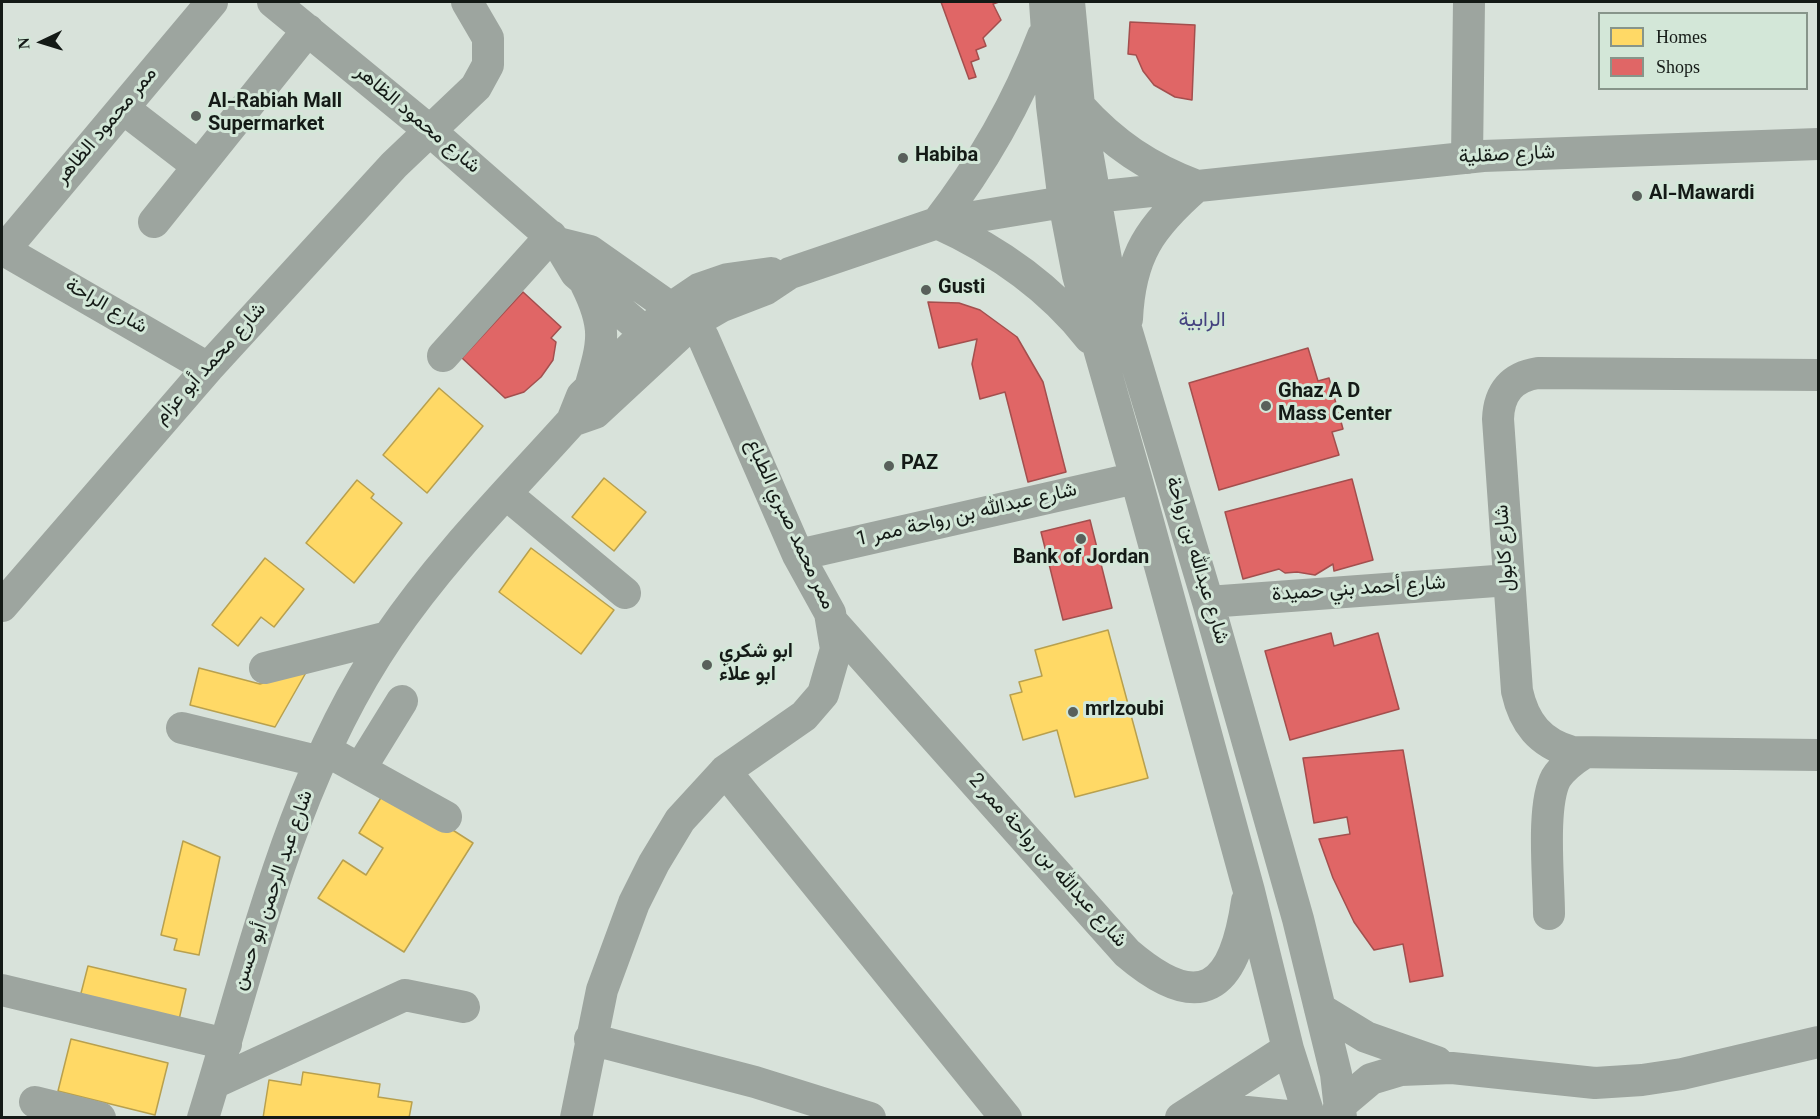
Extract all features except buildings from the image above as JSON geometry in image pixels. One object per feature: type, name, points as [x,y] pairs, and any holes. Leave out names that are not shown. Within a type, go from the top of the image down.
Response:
[{"type":"street","name":"ممر محمود الظاهر","points":[[3,250],[212,2]]},
{"type":"street","name":"شارع محمود الظاهر","points":[[273,2],[429,130],[555,240],[576,273],[655,340]]},
{"type":"street","name":"شارع محمد أبو عزام","points":[[2,606],[208,368],[429,130],[476,87],[488,65],[488,38],[467,2]]},
{"type":"street","name":"شارع عبدالله بن رواحة","points":[[1069,2],[1079,106],[1107,265],[1208,602],[1298,919],[1336,1074],[1340,1112]]},
{"type":"street","points":[[1467,158],[1469,2]]},
{"type":"street","points":[[1046,14],[1022,86],[993,144],[938,223],[990,249],[1030,277],[1059,303],[1097,347]]},
{"type":"street","name":"شارع عبدالله بن رواحة","points":[[1046,14],[1049,80],[1064,202],[1078,275],[1249,891],[1288,1049],[1308,1118]]},
{"type":"street","points":[[154,222],[309,30]]},
{"type":"street","name":"شارع صقلية","points":[[1079,106],[1119,146],[1135,157],[1169,176],[1197,186]]},
{"type":"street","points":[[124,109],[198,166]]},
{"type":"street","name":"شارع صقلية","points":[[1094,197],[1467,158],[1818,144]]},
{"type":"street","points":[[1126,332],[1128,290],[1142,249],[1165,214],[1197,186]]},
{"type":"street","name":"شارع عبد الرحمن أبو حسن","points":[[203,1118],[272,887],[305,797],[344,715],[388,637],[445,562],[572,421],[582,396],[655,340],[681,316],[722,306],[766,289],[790,273],[938,223],[1094,197]]},
{"type":"street","points":[[443,356],[555,240]]},
{"type":"street","name":"شارع محمود الظاهر","points":[[555,240],[590,251],[681,316]]},
{"type":"street","name":"شارع الراحة","points":[[3,250],[208,368]]},
{"type":"street","points":[[583,278],[599,310],[602,332],[600,352],[590,388]]},
{"type":"street","name":"ممر محمد صبري الطباع","points":[[576,1118],[590,1039],[617,945],[654,863],[680,820],[725,771],[804,716],[823,694],[836,649],[834,624],[798,555],[755,460],[716,362],[703,337],[681,316]]},
{"type":"street","name":"شارع عبد الرحمن أبو حسن","points":[[572,421],[595,413],[655,340]]},
{"type":"street","name":"شارع كابول","points":[[1818,375],[1538,373],[1525,375],[1513,382],[1503,393],[1498,419],[1517,691],[1521,710],[1530,726],[1544,740],[1560,749],[1584,753],[1818,755]]},
{"type":"street","name":"شارع عبدالله بن رواحة ممر 1","points":[[798,555],[1136,478]]},
{"type":"street","points":[[506,494],[625,593]]},
{"type":"street","name":"شارع أحمد بني حميدة","points":[[1208,602],[1509,580]]},
{"type":"street","name":"شارع عبدالله بن رواحة ممر 2","points":[[834,624],[1127,953],[1148,971],[1167,982],[1186,987],[1207,986],[1224,973],[1236,952],[1243,932],[1249,891]]},
{"type":"street","points":[[265,668],[388,637]]},
{"type":"street","points":[[360,769],[402,701]]},
{"type":"street","points":[[182,728],[324,756],[360,769],[446,817]]},
{"type":"street","points":[[1549,914],[1548,804],[1551,791],[1563,768],[1584,753]]},
{"type":"street","points":[[725,771],[1006,1118]]},
{"type":"street","points":[[2,990],[226,1044]]},
{"type":"street","points":[[214,1083],[405,995],[464,1007]]},
{"type":"street","points":[[1320,1009],[1366,1037],[1452,1068]]},
{"type":"street","points":[[590,1039],[755,1082],[870,1118]]},
{"type":"street","points":[[1340,1112],[1371,1079],[1401,1070],[1452,1068],[1574,1081],[1642,1080],[1682,1074],[1818,1042]]},
{"type":"street","points":[[1180,1118],[1288,1049]]},
{"type":"street","points":[[35,1102],[100,1118]]},
{"type":"street","points":[[1191,1118],[1247,1112],[1308,1118]]},
{"type":"place","name":"Al-Rabiah Mall Supermarket","points":[[196,116]]},
{"type":"place","name":"Habiba","points":[[903,158]]},
{"type":"place","name":"Al-Mawardi","points":[[1637,196]]},
{"type":"place","name":"Gusti","points":[[926,290]]},
{"type":"place","name":"Ghaz A D Mass Center","points":[[1266,406]]},
{"type":"place","name":"PAZ","points":[[889,466]]},
{"type":"place","name":"Bank of Jordan","points":[[1081,539]]},
{"type":"place","name":"ابو شكري ابو علاء","points":[[707,665]]},
{"type":"place","name":"mrlzoubi","points":[[1073,712]]},
{"type":"district","name":"الرابية","points":[[1202,323]]}]
